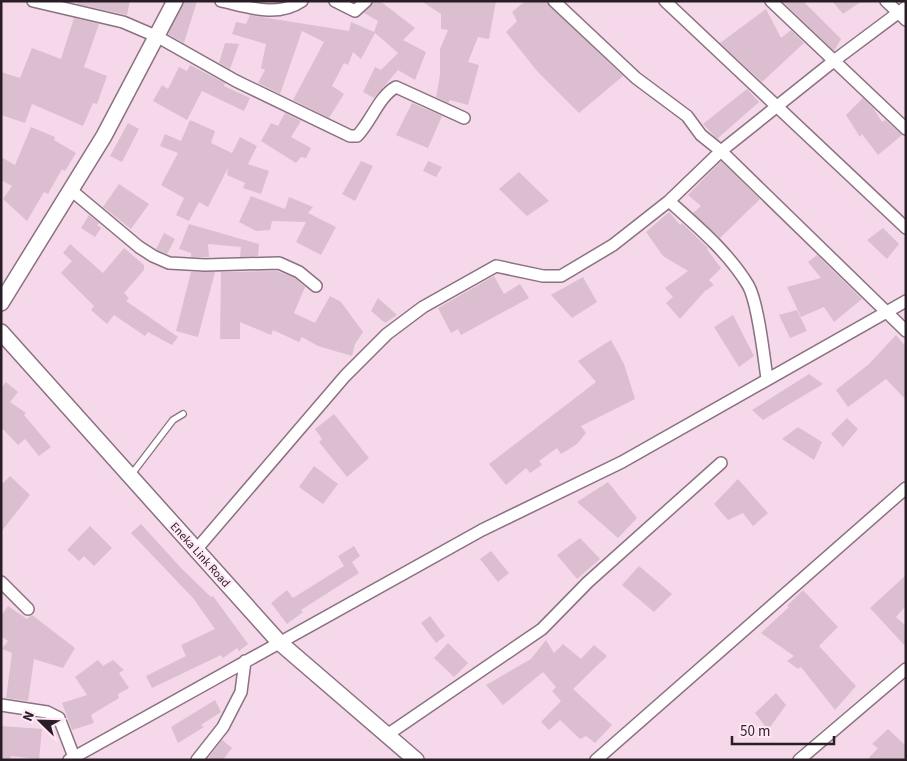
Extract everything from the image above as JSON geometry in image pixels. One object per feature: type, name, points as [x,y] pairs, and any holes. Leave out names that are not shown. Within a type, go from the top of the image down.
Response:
[{"type":"street","points":[[33,1],[123,22],[158,37],[236,81],[350,136],[358,136],[367,126],[388,91],[396,87],[464,118]]},
{"type":"street","points":[[2,301],[104,136],[158,37],[175,1]]},
{"type":"street","points":[[221,1],[279,11],[291,8],[302,1]]},
{"type":"street","points":[[335,1],[355,11],[366,1]]},
{"type":"street","points":[[554,1],[636,78],[687,116],[701,135],[722,151],[906,330]]},
{"type":"street","points":[[665,1],[906,228]]},
{"type":"street","points":[[771,1],[906,129]]},
{"type":"street","points":[[195,551],[345,376],[387,334],[423,307],[496,266],[543,276],[561,276],[613,245],[669,201],[722,151],[835,60],[903,13],[886,1]]},
{"type":"street","points":[[71,190],[139,247],[161,259],[169,262],[204,265],[279,263],[299,272],[316,286]]},
{"type":"street","points":[[669,201],[713,241],[748,286],[758,325],[767,379]]},
{"type":"street","points":[[1,706],[47,712],[60,718],[72,758],[482,530],[622,462],[906,301]]},
{"type":"street","name":"Eneka Link Road","points":[[1,332],[195,551],[279,642],[416,760]]},
{"type":"street","points":[[388,735],[542,629],[588,582],[720,463]]},
{"type":"street","points":[[596,760],[906,488]]},
{"type":"street","points":[[1,582],[28,609]]},
{"type":"street","points":[[197,760],[223,727],[241,692],[245,662]]},
{"type":"street","points":[[799,760],[906,670]]},
{"type":"lane","points":[[129,476],[173,420],[183,414]]},
{"type":"building","points":[[77,1],[130,1],[127,15],[77,4]]},
{"type":"building","points":[[184,1],[197,1],[184,43],[168,34]]},
{"type":"building","points":[[373,1],[380,1],[415,28],[403,40],[426,52],[415,80],[398,70],[374,98],[363,92],[375,67],[381,70],[398,53],[375,33],[361,59],[353,52],[348,65],[344,63],[332,86],[344,94],[329,118],[293,100],[324,42],[302,31],[280,94],[258,83],[265,70],[261,68],[266,44],[232,34],[236,22],[246,24],[250,15],[349,31],[351,22],[374,32],[378,21],[364,13]]},
{"type":"building","points":[[421,1],[496,1],[489,39],[478,37],[468,62],[479,65],[468,105],[450,100],[448,103],[436,97],[440,75],[440,49],[448,30],[441,29],[441,14]]},
{"type":"building","points":[[525,1],[545,1],[623,76],[579,113],[537,71],[506,32],[517,21],[512,12]]},
{"type":"building","points":[[782,1],[803,1],[841,39],[834,51]]},
{"type":"building","points":[[832,1],[862,1],[843,14]]},
{"type":"building","points":[[766,9],[781,38],[791,30],[804,43],[762,82],[720,43]]},
{"type":"building","points":[[74,18],[99,24],[84,67],[107,76],[97,104],[93,103],[83,126],[32,104],[25,123],[1,115],[1,72],[20,78],[32,48],[61,59]]},
{"type":"building","points":[[225,43],[239,44],[230,69],[219,63]]},
{"type":"building","points":[[190,65],[225,83],[224,86],[250,98],[244,111],[202,91],[187,120],[153,101],[162,85],[168,89],[179,67],[187,71]]},
{"type":"building","points":[[747,89],[759,102],[717,139],[703,124]]},
{"type":"building","points":[[863,98],[873,108],[882,122],[885,120],[902,135],[878,155],[862,134],[860,137],[846,115]]},
{"type":"building","points":[[412,103],[442,116],[428,148],[396,135]]},
{"type":"building","points":[[285,113],[301,121],[291,137],[311,148],[306,158],[301,157],[296,163],[261,141],[271,123],[278,126]]},
{"type":"building","points":[[190,120],[215,131],[211,143],[232,153],[240,137],[257,146],[248,164],[269,171],[261,194],[243,188],[245,183],[227,175],[228,168],[208,207],[199,202],[189,221],[176,215],[184,198],[161,185],[178,153],[160,146],[165,134],[181,141]]},
{"type":"building","points":[[128,123],[139,129],[122,162],[110,156]]},
{"type":"building","points":[[31,127],[55,137],[54,140],[76,153],[65,171],[62,169],[48,194],[44,192],[27,221],[3,199],[12,186],[1,180],[1,157],[15,165]]},
{"type":"building","points":[[361,161],[373,166],[355,201],[342,194]]},
{"type":"building","points":[[428,161],[442,167],[436,177],[423,171]]},
{"type":"building","points":[[721,161],[760,199],[720,238],[693,213],[701,206],[688,195]]},
{"type":"building","points":[[519,172],[549,201],[527,216],[499,189]]},
{"type":"building","points":[[119,184],[149,204],[131,229],[103,207]]},
{"type":"building","points":[[251,196],[285,209],[289,197],[313,207],[308,213],[336,227],[321,255],[296,242],[306,222],[272,221],[270,230],[256,231],[239,222]]},
{"type":"building","points":[[669,212],[680,225],[682,223],[708,248],[721,268],[709,280],[714,285],[705,291],[680,319],[666,303],[673,297],[665,288],[688,271],[663,256],[646,232]]},
{"type":"building","points":[[89,215],[99,223],[97,225],[101,228],[95,237],[81,228]]},
{"type":"building","points":[[189,224],[259,244],[258,256],[240,257],[241,247],[208,244],[209,257],[191,257],[191,253],[179,249]]},
{"type":"building","points":[[883,228],[899,244],[887,259],[867,240]]},
{"type":"building","points":[[164,233],[175,239],[167,254],[156,249]]},
{"type":"building","points":[[70,244],[103,273],[124,248],[144,265],[144,270],[124,293],[129,298],[126,301],[178,337],[172,345],[148,332],[145,336],[114,315],[107,324],[91,310],[94,306],[61,273],[72,261],[63,253]]},
{"type":"building","points":[[817,255],[862,299],[834,322],[824,307],[801,317],[787,287],[821,278],[808,262]]},
{"type":"building","points":[[277,271],[295,278],[305,287],[294,313],[315,323],[330,296],[341,302],[363,332],[355,344],[352,356],[318,346],[302,337],[299,342],[273,330],[271,335],[240,322],[240,339],[220,339],[221,272]]},
{"type":"building","points":[[191,272],[215,272],[198,337],[176,331]]},
{"type":"building","points":[[494,276],[504,294],[520,284],[529,298],[461,335],[458,329],[451,333],[438,308]]},
{"type":"building","points":[[583,277],[597,302],[572,318],[551,295]]},
{"type":"building","points":[[378,298],[397,315],[385,323],[371,311]]},
{"type":"building","points":[[797,310],[807,331],[790,338],[779,315]]},
{"type":"building","points":[[733,315],[754,356],[739,367],[714,327]]},
{"type":"building","points":[[896,335],[906,347],[906,400],[886,379],[848,407],[836,390],[869,364]]},
{"type":"building","points":[[611,340],[624,364],[635,399],[581,426],[586,433],[577,444],[561,454],[557,448],[539,461],[542,465],[530,473],[526,468],[506,485],[489,464],[596,382],[578,361]]},
{"type":"building","points":[[809,374],[823,384],[763,420],[752,410]]},
{"type":"building","points":[[6,382],[18,392],[10,402],[26,413],[24,415],[51,447],[39,456],[25,439],[18,445],[1,427],[1,388]]},
{"type":"building","points":[[334,414],[369,458],[347,477],[319,442],[322,439],[315,429]]},
{"type":"building","points":[[847,418],[858,429],[843,447],[831,434]]},
{"type":"building","points":[[798,427],[822,442],[814,460],[782,439]]},
{"type":"building","points":[[314,466],[338,484],[323,504],[299,487]]},
{"type":"building","points":[[10,476],[30,495],[1,532],[1,485]]},
{"type":"building","points":[[738,479],[768,513],[753,526],[743,513],[728,520],[714,504]]},
{"type":"building","points":[[608,482],[637,518],[618,538],[577,502]]},
{"type":"building","points":[[141,524],[182,569],[211,597],[213,596],[248,644],[239,651],[237,648],[223,658],[221,655],[152,688],[146,676],[186,656],[181,645],[215,629],[193,598],[131,533]]},
{"type":"building","points":[[90,526],[112,548],[94,566],[84,556],[79,561],[67,550]]},
{"type":"building","points":[[580,538],[600,559],[577,579],[557,555]]},
{"type":"building","points":[[354,546],[360,556],[352,562],[359,573],[301,610],[303,612],[287,624],[271,603],[287,590],[293,598],[344,566],[338,556]]},
{"type":"building","points":[[491,551],[509,573],[498,582],[480,559]]},
{"type":"building","points":[[639,566],[672,594],[654,612],[622,585]]},
{"type":"building","points":[[906,575],[906,606],[896,617],[906,626],[906,647],[870,608]]},
{"type":"building","points":[[803,590],[838,627],[819,646],[856,686],[835,710],[801,667],[798,669],[787,661],[794,656],[761,633],[789,607],[787,606]]},
{"type":"building","points":[[8,606],[27,619],[32,615],[75,648],[63,668],[34,659],[28,701],[6,698],[12,653],[2,649],[8,641],[1,636],[1,616]]},
{"type":"building","points":[[430,616],[445,636],[436,643],[421,623]]},
{"type":"building","points":[[546,640],[554,653],[563,644],[581,659],[594,645],[607,656],[573,689],[612,725],[595,743],[586,736],[580,739],[560,720],[549,730],[541,722],[561,701],[552,691],[556,687],[543,672],[503,705],[486,685],[531,659]]},
{"type":"building","points":[[448,643],[468,663],[454,677],[434,658]]},
{"type":"building","points":[[98,660],[103,666],[113,660],[124,670],[119,673],[129,688],[118,694],[119,698],[91,715],[94,723],[72,730],[62,703],[87,695],[75,677]]},
{"type":"building","points":[[776,693],[786,705],[768,730],[755,713]]},
{"type":"building","points":[[215,700],[221,712],[201,725],[204,727],[178,743],[171,727]]},
{"type":"building","points":[[1,726],[42,729],[39,759],[11,756],[10,760],[1,760]]},
{"type":"building","points":[[888,729],[906,746],[906,760],[867,760],[878,748],[872,744]]},
{"type":"building","points":[[222,740],[232,748],[223,760],[207,760]]}]
